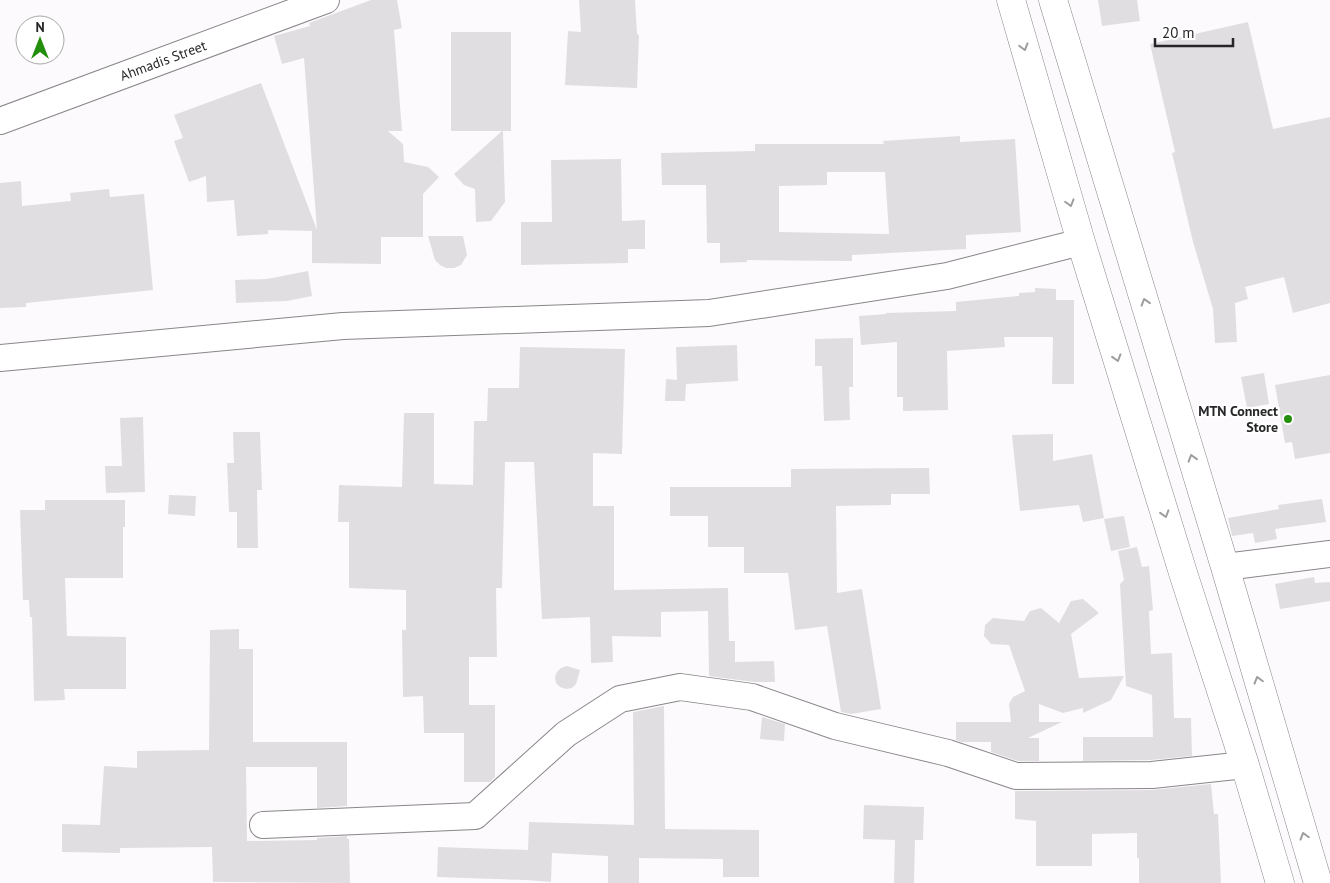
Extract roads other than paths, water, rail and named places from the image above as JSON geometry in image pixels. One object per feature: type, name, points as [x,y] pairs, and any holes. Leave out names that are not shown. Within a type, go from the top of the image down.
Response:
[{"type":"highway","points":[[1011,0],[1081,242],[1184,576],[1246,765],[1280,883]]},
{"type":"highway","points":[[1053,0],[1225,567],[1318,883]]},
{"type":"street","name":"Ahmadis Street","points":[[0,121],[326,0]]},
{"type":"street","points":[[0,358],[343,326],[709,313],[947,276],[1081,242]]},
{"type":"street","points":[[1225,567],[1330,554]]},
{"type":"street","points":[[263,825],[475,816],[566,734],[620,698],[680,687],[752,697],[836,726],[948,753],[1016,776],[1152,775],[1246,765]]},
{"type":"place","name":"MTN Connect Store","points":[[1288,419]]}]
